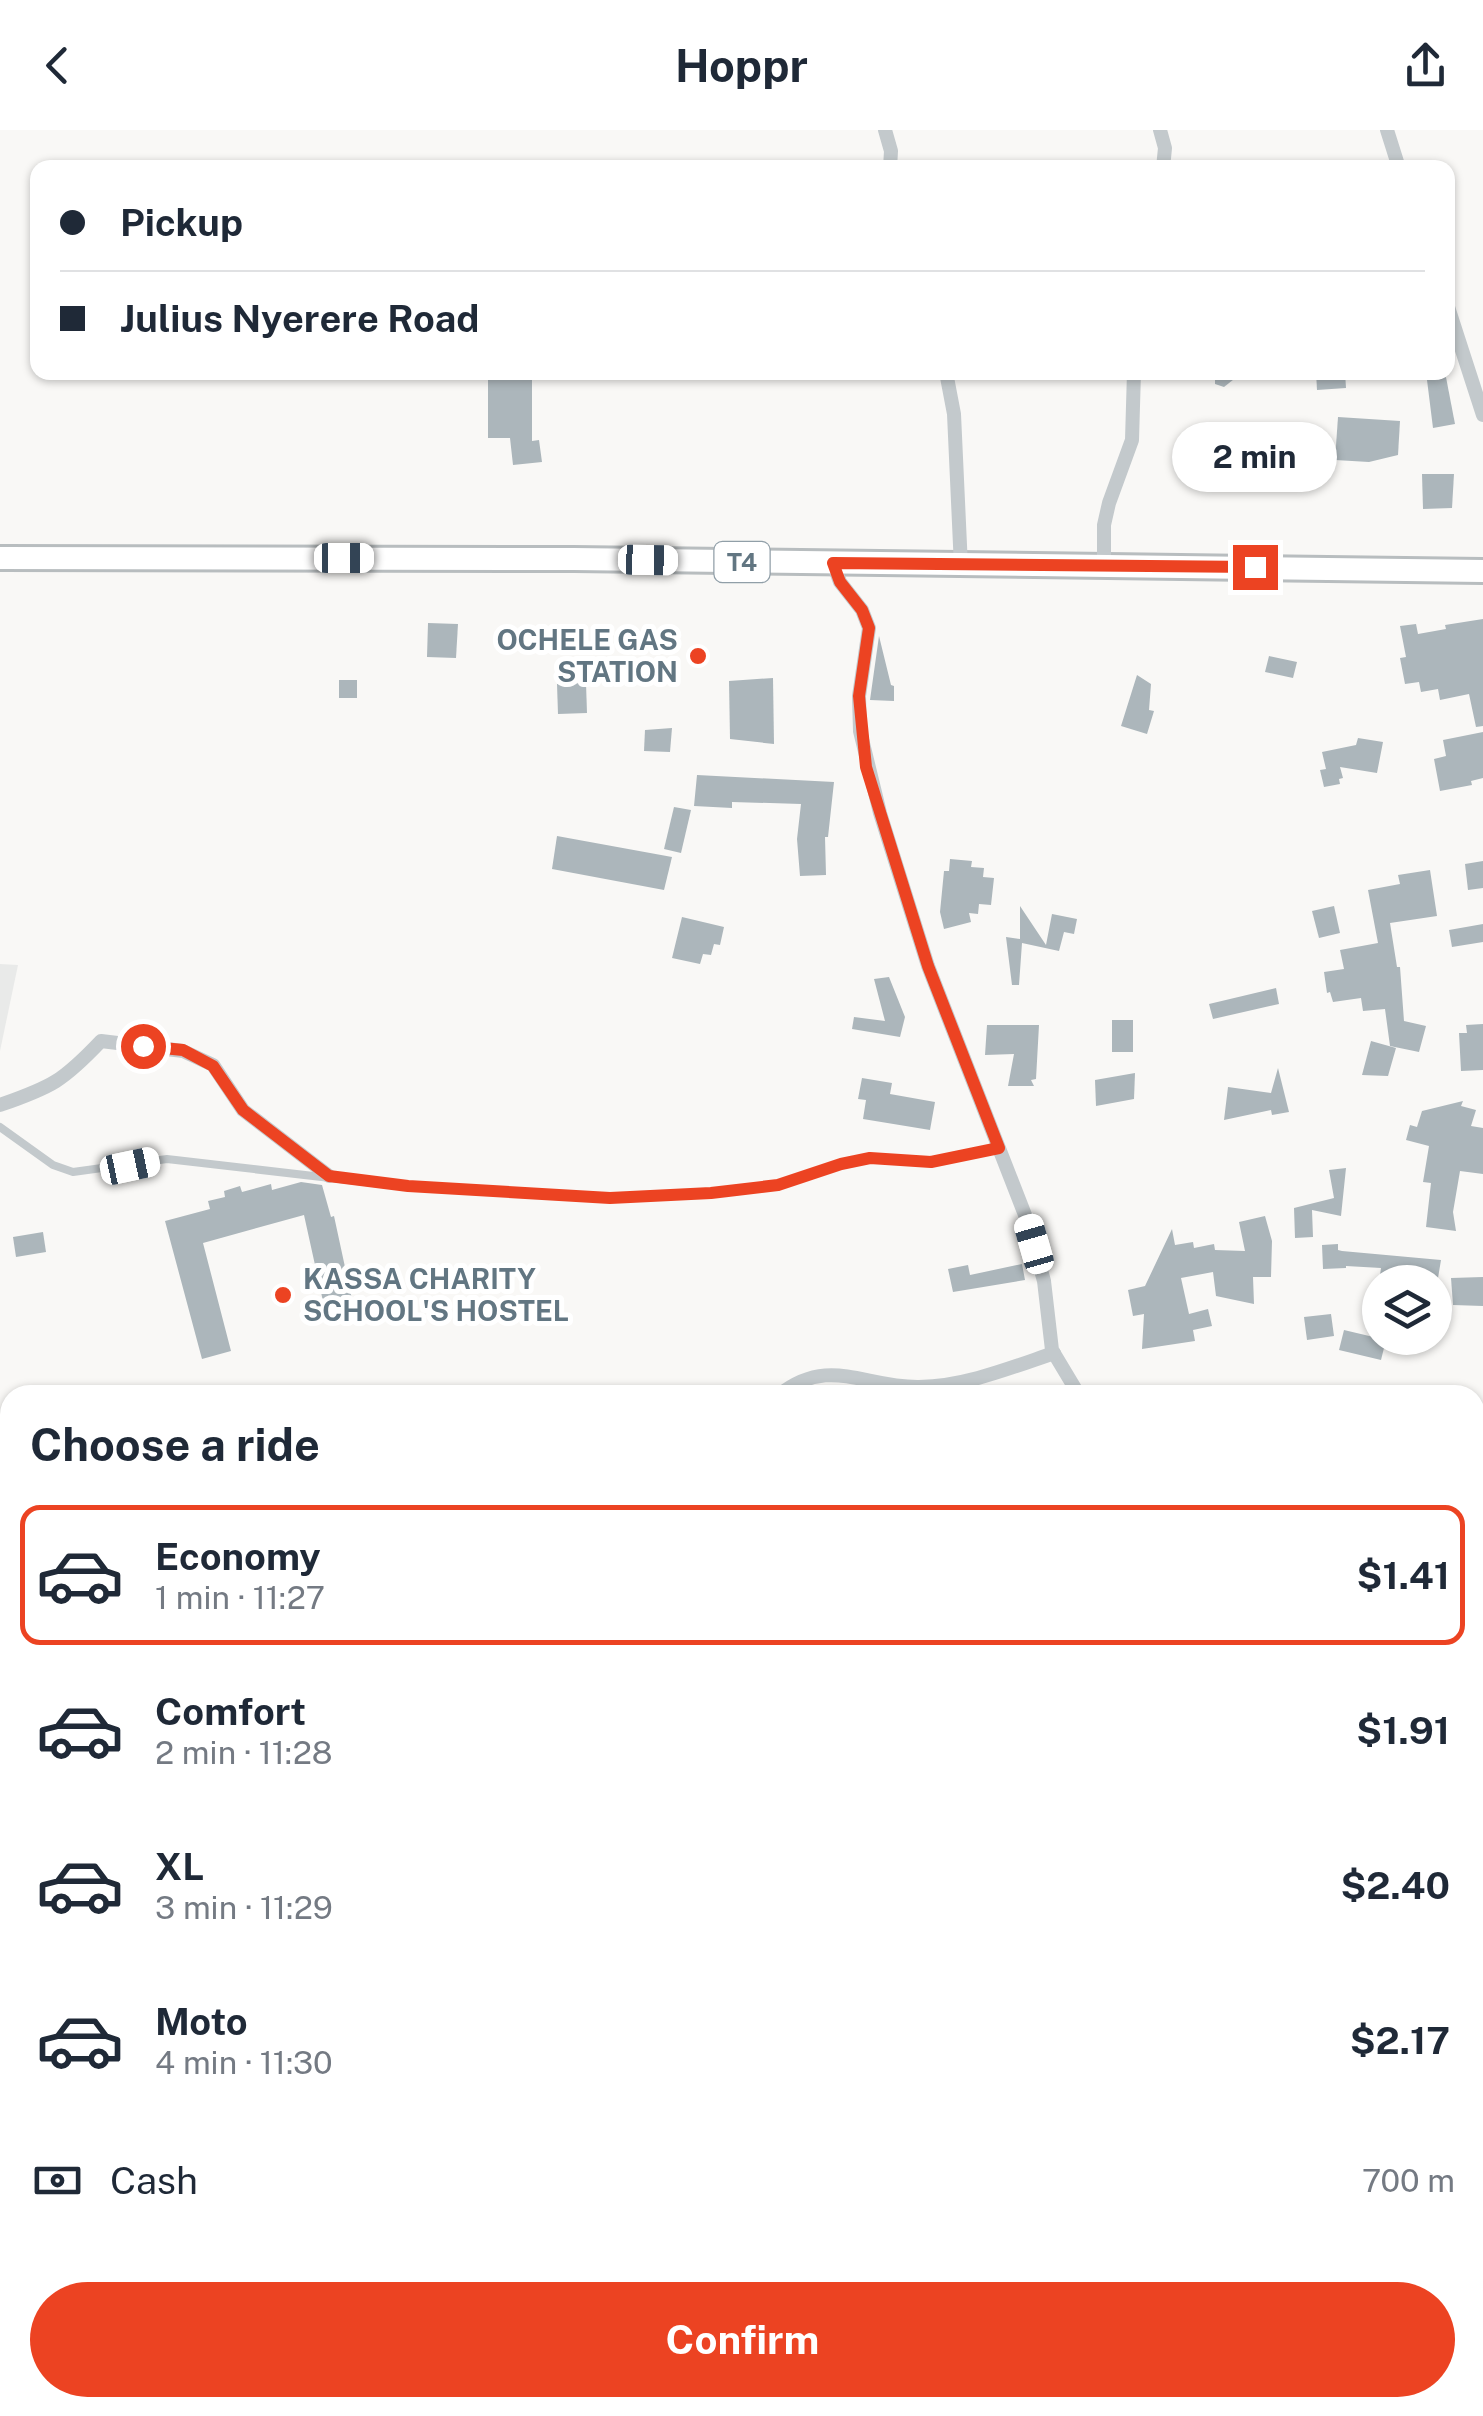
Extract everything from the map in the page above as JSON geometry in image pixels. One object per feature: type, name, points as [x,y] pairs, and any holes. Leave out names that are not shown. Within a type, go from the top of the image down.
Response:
[{"type":"highway","name":"T4","points":[[0,558],[574,559],[1483,571]]},
{"type":"street","points":[[884,130],[890,160]]},
{"type":"street","points":[[1160,130],[1164,160]]},
{"type":"street","points":[[1387,130],[1396,160]]},
{"type":"street","points":[[1455,328],[1483,414]]},
{"type":"street","points":[[948,380],[954,414],[960,566]]},
{"type":"street","points":[[1104,564],[1108,503],[1132,440],[1134,380]]},
{"type":"street","points":[[833,563],[840,582],[862,610],[869,628],[859,696],[866,767],[928,966],[1027,1220],[1044,1281],[1050,1341],[1073,1385]]},
{"type":"street","points":[[0,1105],[44,1090],[72,1071],[101,1041],[183,1050],[213,1066],[243,1110],[329,1176]]},
{"type":"street","points":[[937,1385],[964,1382],[1054,1353]]},
{"type":"street","points":[[791,1385],[819,1374],[904,1385]]},
{"type":"lane","points":[[0,1127],[40,1158],[72,1172],[167,1159],[408,1186],[610,1198],[740,1191],[778,1185],[870,1158],[931,1162],[999,1148]]},
{"type":"shaded area","points":[[0,964],[18,965],[0,1051]]},
{"type":"building","points":[[488,380],[532,380],[532,441],[539,440],[542,462],[513,465],[510,438],[488,438]]},
{"type":"building","points":[[1215,380],[1233,380],[1224,387],[1215,384]]},
{"type":"building","points":[[1316,380],[1346,380],[1346,388],[1317,390]]},
{"type":"building","points":[[1427,380],[1447,380],[1455,424],[1433,428]]},
{"type":"building","points":[[1338,417],[1400,421],[1398,455],[1369,462],[1335,460]]},
{"type":"building","points":[[1422,474],[1454,474],[1452,508],[1423,509]]},
{"type":"building","points":[[1483,619],[1483,726],[1476,727],[1469,694],[1440,700],[1438,689],[1421,692],[1419,682],[1405,684],[1400,658],[1406,657],[1400,626],[1416,624],[1418,634]]},
{"type":"building","points":[[428,623],[458,624],[456,658],[427,657]]},
{"type":"building","points":[[879,636],[894,686],[894,701],[870,700]]},
{"type":"building","points":[[1269,656],[1297,662],[1293,678],[1265,672]]},
{"type":"building","points":[[1137,675],[1151,684],[1149,710],[1154,711],[1147,734],[1121,726]]},
{"type":"building","points":[[773,678],[774,744],[730,739],[729,681]]},
{"type":"building","points":[[339,680],[357,680],[357,698],[339,698]]},
{"type":"building","points":[[586,683],[587,713],[558,714],[557,684]]},
{"type":"building","points":[[672,728],[670,752],[644,751],[645,730]]},
{"type":"building","points":[[1483,732],[1483,778],[1471,781],[1472,785],[1440,791],[1434,759],[1446,756],[1443,740]]},
{"type":"building","points":[[1358,738],[1383,742],[1377,773],[1340,767],[1340,784],[1324,787],[1320,770],[1326,769],[1322,752],[1356,745]]},
{"type":"building","points":[[697,775],[834,782],[825,837],[826,875],[800,876],[797,839],[801,804],[732,802],[732,808],[694,806]]},
{"type":"building","points":[[674,807],[691,810],[681,853],[664,849]]},
{"type":"building","points":[[557,836],[672,857],[664,890],[552,869]]},
{"type":"building","points":[[950,859],[972,861],[971,867],[984,868],[983,877],[994,878],[991,905],[979,904],[978,914],[969,913],[971,922],[944,929],[940,912],[944,871],[949,871]]},
{"type":"building","points":[[1483,861],[1483,888],[1468,890],[1465,864]]},
{"type":"building","points":[[1430,870],[1437,916],[1390,923],[1400,967],[1404,1021],[1426,1026],[1419,1052],[1390,1046],[1385,1009],[1363,1011],[1361,998],[1333,1002],[1330,992],[1327,993],[1324,972],[1344,969],[1340,950],[1378,943],[1368,890],[1400,884],[1398,875]]},
{"type":"building","points":[[1020,906],[1046,945],[1052,914],[1077,919],[1074,934],[1064,932],[1059,951],[1022,943],[1019,985],[1012,985],[1006,937],[1020,939]]},
{"type":"building","points":[[1334,906],[1340,933],[1319,938],[1312,911]]},
{"type":"building","points":[[682,917],[724,927],[720,945],[714,944],[711,955],[703,954],[700,964],[672,958]]},
{"type":"building","points":[[1483,924],[1483,942],[1452,947],[1449,930]]},
{"type":"building","points":[[889,977],[905,1017],[900,1037],[852,1029],[854,1017],[885,1021],[874,979]]},
{"type":"building","points":[[1276,988],[1279,1004],[1213,1019],[1209,1004]]},
{"type":"building","points":[[1112,1020],[1133,1020],[1133,1052],[1112,1052]]},
{"type":"building","points":[[1483,1024],[1483,1070],[1461,1071],[1459,1033],[1467,1033],[1466,1025]]},
{"type":"building","points":[[987,1025],[1039,1025],[1036,1079],[1031,1080],[1034,1086],[1008,1086],[1014,1054],[985,1055]]},
{"type":"building","points":[[1371,1041],[1396,1048],[1388,1076],[1362,1075]]},
{"type":"building","points":[[1278,1068],[1289,1112],[1272,1115],[1271,1110],[1224,1120],[1228,1087],[1271,1093]]},
{"type":"building","points":[[1135,1073],[1134,1099],[1096,1106],[1095,1080]]},
{"type":"building","points":[[862,1078],[892,1083],[890,1094],[935,1102],[930,1130],[863,1119],[866,1100],[858,1099]]},
{"type":"building","points":[[1463,1101],[1461,1106],[1476,1110],[1471,1126],[1483,1128],[1483,1174],[1460,1171],[1453,1212],[1456,1231],[1426,1227],[1431,1183],[1423,1182],[1429,1146],[1406,1140],[1410,1125],[1417,1127],[1422,1111]]},
{"type":"building","points":[[1346,1168],[1341,1216],[1312,1210],[1313,1237],[1295,1238],[1294,1208],[1334,1198],[1329,1170]]},
{"type":"building","points":[[301,1182],[322,1185],[331,1217],[334,1216],[356,1318],[328,1324],[304,1215],[203,1243],[231,1351],[202,1359],[165,1221],[210,1209],[208,1201],[225,1197],[224,1191],[240,1186],[242,1192],[271,1184],[272,1190]]},
{"type":"building","points":[[1265,1216],[1272,1241],[1271,1277],[1253,1277],[1254,1304],[1216,1296],[1213,1272],[1181,1278],[1189,1314],[1208,1309],[1212,1326],[1193,1330],[1195,1341],[1142,1349],[1144,1314],[1133,1316],[1128,1290],[1145,1286],[1172,1229],[1175,1245],[1193,1242],[1194,1248],[1214,1244],[1215,1250],[1245,1251],[1239,1222]]},
{"type":"building","points":[[43,1232],[46,1252],[16,1257],[13,1237]]},
{"type":"building","points":[[1338,1244],[1342,1251],[1441,1260],[1440,1265],[1323,1269],[1322,1245]]},
{"type":"building","points":[[1022,1264],[1025,1280],[953,1292],[948,1269],[968,1265],[970,1275]]},
{"type":"building","points":[[1483,1277],[1483,1306],[1453,1305],[1452,1278]]},
{"type":"building","points":[[1331,1314],[1334,1336],[1307,1340],[1304,1317]]},
{"type":"building","points":[[1344,1330],[1362,1334],[1362,1355],[1382,1355],[1381,1360],[1339,1350]]},
{"type":"place","name":"OCHELE GAS STATION","points":[[698,656]]},
{"type":"place","name":"KASSA CHARITY SCHOOL'S HOSTEL","points":[[283,1295]]},
{"type":"route","points":[[143,1046],[183,1050],[213,1066],[243,1110],[329,1176],[408,1186],[610,1198],[711,1193],[778,1185],[870,1158],[922,1163],[999,1148],[928,966],[866,767],[859,696],[869,628],[862,610],[840,582],[833,563],[1255,567]]}]
